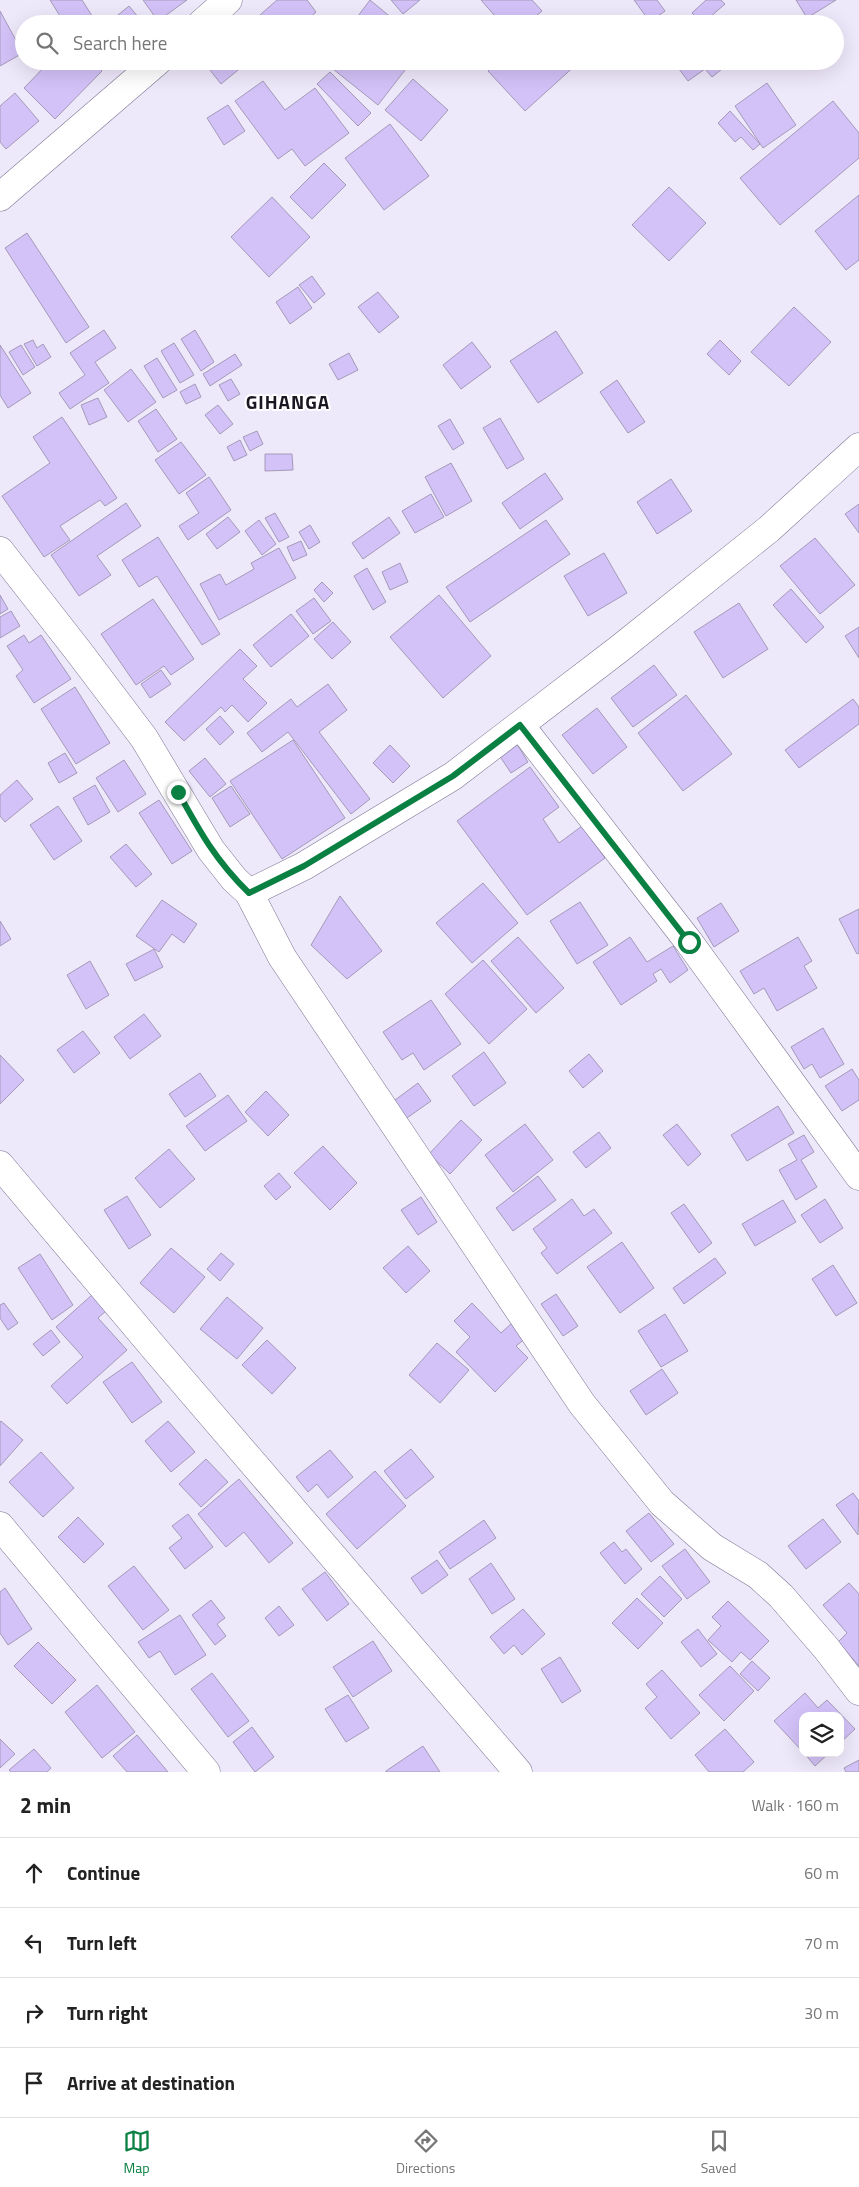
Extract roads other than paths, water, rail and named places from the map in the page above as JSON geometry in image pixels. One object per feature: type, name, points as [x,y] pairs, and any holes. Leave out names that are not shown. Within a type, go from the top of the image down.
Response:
[{"type":"street","points":[[212,15],[228,0]]},
{"type":"street","points":[[0,197],[148,70]]},
{"type":"street","points":[[249,893],[304,866],[453,776],[769,529],[859,447]]},
{"type":"street","points":[[0,551],[144,738],[211,850],[234,879],[249,893],[282,957],[582,1404],[662,1503],[712,1547],[758,1575],[781,1596],[826,1648],[859,1691]]},
{"type":"street","points":[[520,725],[689,942],[859,1176]]},
{"type":"street","points":[[0,1165],[161,1356],[518,1772]]},
{"type":"street","points":[[0,1526],[206,1772]]},
{"type":"district","name":"GIHANGA","points":[[288,401]]}]
